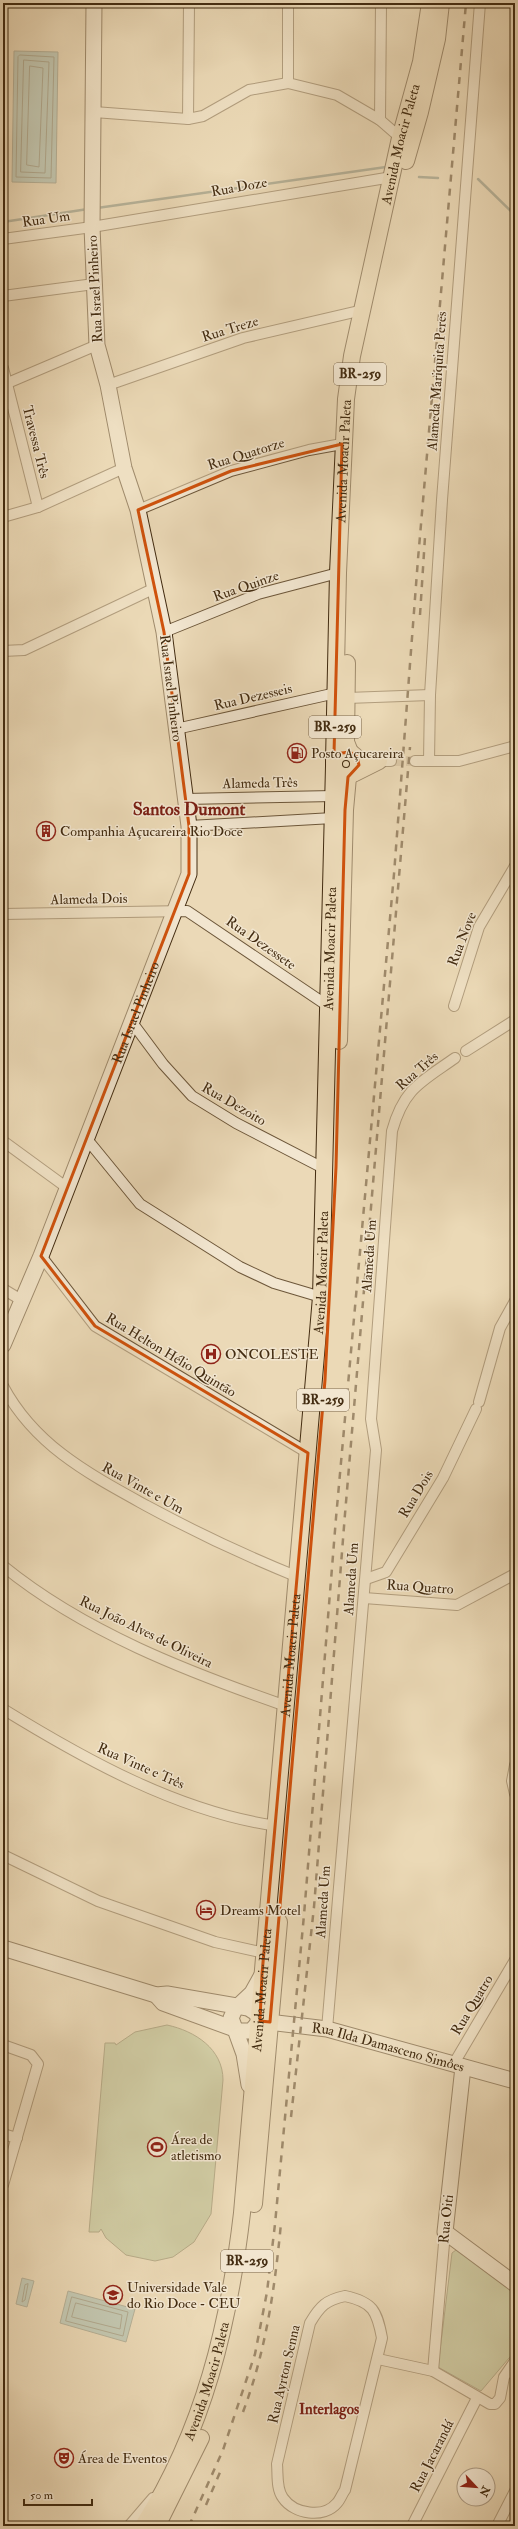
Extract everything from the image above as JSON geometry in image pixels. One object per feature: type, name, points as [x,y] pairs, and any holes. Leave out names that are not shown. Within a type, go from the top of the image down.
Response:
[{"type":"main road","name":"Avenida Moacir Paleta","points":[[143,2526],[190,2437],[206,2395],[225,2324],[235,2270],[242,2213],[252,2102],[265,2022],[262,1974],[277,1826],[321,1297],[334,764],[342,695],[354,411],[421,62],[430,3]]},
{"type":"main road","name":"Avenida Moacir Paleta","points":[[352,753],[346,742],[342,695],[338,573],[342,444],[348,385],[392,177],[405,141],[420,112],[436,39],[441,3]]},
{"type":"main road","points":[[352,753],[358,761],[352,775]]},
{"type":"main road","points":[[352,753],[385,761],[352,775],[337,773],[334,764],[338,754],[352,753]]},
{"type":"main road","name":"Avenida Moacir Paleta","points":[[157,2526],[199,2443],[220,2385],[233,2340],[245,2276],[254,2197],[265,2022],[325,1380],[336,1167],[345,810],[352,775]]},
{"type":"street","name":"Rua Israel Pinheiro","points":[[3,1345],[41,1256],[66,1186],[176,911],[189,874],[189,826],[164,632],[138,510],[124,468],[108,385],[96,345],[92,224],[94,3]]},
{"type":"street","points":[[188,120],[189,3]]},
{"type":"street","points":[[288,3],[288,83]]},
{"type":"street","points":[[380,120],[382,3]]},
{"type":"street","name":"Alameda Mariquita Peres","points":[[429,761],[430,695],[442,500],[480,3]]},
{"type":"street","points":[[94,112],[188,120],[203,116],[249,90],[288,83],[337,95],[380,120],[405,141]]},
{"type":"street","name":"Rua Doze","points":[[92,224],[392,177]]},
{"type":"street","name":"Rua Um","points":[[3,239],[92,224]]},
{"type":"street","points":[[3,296],[94,284]]},
{"type":"street","name":"Rua Treze","points":[[108,385],[243,338],[363,310]]},
{"type":"street","points":[[5,385],[96,345]]},
{"type":"street","name":"Travessa Três","points":[[3,368],[5,385],[38,507]]},
{"type":"street","name":"Rua Quatorze","points":[[138,510],[231,471],[309,450],[342,444]]},
{"type":"street","points":[[3,517],[38,507],[124,468]]},
{"type":"street","name":"Rua Quinze","points":[[164,632],[258,594],[338,573]]},
{"type":"street","points":[[3,651],[24,650],[155,588]]},
{"type":"street","name":"Rua Dezesseis","points":[[176,729],[342,695],[430,695]]},
{"type":"street","points":[[415,761],[459,761],[515,746]]},
{"type":"street","name":"Alameda Três","points":[[186,799],[334,796]]},
{"type":"street","points":[[189,826],[333,818]]},
{"type":"street","name":"Rua Nove","points":[[454,1006],[479,927],[515,866]]},
{"type":"street","name":"Rua Dezessete","points":[[176,911],[187,911],[194,914],[328,1006]]},
{"type":"street","name":"Alameda Dois","points":[[3,914],[176,911]]},
{"type":"street","points":[[466,1051],[515,1020]]},
{"type":"street","name":"Rua Dezoito","points":[[132,1021],[163,1064],[192,1096],[236,1123],[325,1169]]},
{"type":"street","name":"Rua Três","points":[[392,1131],[398,1109],[406,1097],[455,1058]]},
{"type":"street","name":"Alameda Um","points":[[327,2029],[366,1579],[369,1516],[376,1450],[371,1419],[392,1131]]},
{"type":"street","points":[[86,1138],[140,1204],[240,1267],[274,1283],[321,1297]]},
{"type":"street","points":[[3,1141],[66,1186]]},
{"type":"street","name":"Rua Helton Hélio Quintão","points":[[41,1256],[95,1326],[308,1453]]},
{"type":"street","points":[[3,1289],[23,1301]]},
{"type":"street","name":"Rua Dois","points":[[366,1579],[386,1572],[443,1478],[478,1406],[500,1328],[515,1301]]},
{"type":"street","name":"Rua Vinte e Um","points":[[3,1386],[24,1420],[50,1445],[89,1474],[234,1551],[298,1578]]},
{"type":"street","name":"Rua João Alves de Oliveira","points":[[3,1566],[22,1581],[52,1600],[123,1639],[187,1669],[286,1706]]},
{"type":"street","name":"Rua Quatro","points":[[364,1598],[457,1605],[515,1574]]},
{"type":"street","name":"Rua Vinte e Três","points":[[3,1709],[90,1760],[145,1785],[203,1808],[277,1826]]},
{"type":"street","points":[[515,1765],[512,1781],[515,1794]]},
{"type":"street","points":[[3,1855],[98,1901],[215,1942],[265,1953]]},
{"type":"street","points":[[3,1948],[156,1995],[167,1994],[239,2006],[253,2010],[265,2022],[251,2031],[234,2028],[163,2003],[156,1995]]},
{"type":"street","name":"Rua Quatro","points":[[458,2066],[515,1960]]},
{"type":"street","points":[[252,2102],[246,2065],[231,2018],[239,2006],[252,1993],[262,1974]]},
{"type":"street","name":"Rua Ilda Damasceno Simôes","points":[[265,2022],[327,2029],[515,2081]]},
{"type":"street","points":[[3,2045],[31,2055],[38,2064],[3,2185]]},
{"type":"street","name":"Rua Oiti","points":[[432,2371],[458,2066]]},
{"type":"street","points":[[3,2134],[17,2138]]},
{"type":"street","points":[[444,2232],[515,2284]]},
{"type":"street","name":"Rua Ayrton Senna","points":[[345,2296],[361,2300],[373,2309],[378,2318],[382,2338],[378,2359],[345,2490],[337,2503],[327,2511],[314,2514],[290,2505],[282,2497],[278,2484],[277,2464],[310,2323],[320,2306],[330,2300],[345,2296]]},
{"type":"street","points":[[378,2359],[432,2371],[477,2398],[490,2404],[495,2404],[499,2400],[504,2377],[515,2361]]},
{"type":"street","name":"Rua Jacarandá","points":[[412,2526],[477,2398]]},
{"type":"street","points":[[129,2526],[168,2481]]},
{"type":"street","points":[[501,2524],[515,2491]]},
{"type":"highlighted area","points":[[342,444],[334,754],[350,752],[357,757],[359,765],[348,777],[345,810],[336,1167],[325,1380],[270,2022],[260,2021],[262,1974],[308,1453],[95,1326],[41,1256],[189,874],[189,826],[164,632],[138,510],[231,471]]},
{"type":"green space","name":"Área de atletismo","points":[[167,2025],[188,2032],[206,2043],[218,2059],[222,2069],[223,2080],[211,2214],[194,2242],[173,2257],[155,2261],[126,2255],[106,2238],[101,2229],[99,2232],[89,2232],[105,2043],[115,2043],[116,2045],[135,2032]]},
{"type":"green space","points":[[460,2247],[515,2287],[515,2351],[481,2391],[438,2367],[452,2253]]},
{"type":"water","points":[[14,51],[58,52],[56,183],[12,182]]},
{"type":"water","points":[[22,2278],[34,2281],[27,2307],[16,2304]]},
{"type":"water","points":[[68,2291],[135,2309],[126,2342],[60,2323]]},
{"type":"waterway","points":[[97,208],[386,167]]},
{"type":"waterway","points":[[419,177],[438,178]]},
{"type":"waterway","points":[[478,179],[515,215]]},
{"type":"waterway","points":[[3,222],[88,209]]},
{"type":"tunnel","points":[[391,761],[415,761]]},
{"type":"railway","points":[[189,2526],[223,2450],[255,2354],[267,2292],[275,2224],[304,1915],[336,1518],[394,874],[418,559],[466,3]]},
{"type":"railway","points":[[420,615],[425,537]]},
{"type":"railway","points":[[291,2117],[314,1907],[345,1514],[410,747]]},
{"type":"railway","points":[[243,2412],[264,2342],[276,2271],[281,2223]]},
{"type":"railway","points":[[206,2505],[221,2470]]},
{"type":"place","name":"Posto Açucareira","points":[[297,753]]},
{"type":"place","name":"Companhia Açucareira Rio Doce","points":[[46,831]]},
{"type":"place","name":"ONCOLESTE","points":[[211,1354]]},
{"type":"place","name":"Dreams Motel","points":[[206,1910]]},
{"type":"place","name":"Área de atletismo","points":[[157,2147]]},
{"type":"place","name":"Universidade Vale do Rio Doce - CEU","points":[[113,2295]]},
{"type":"place","name":"Área de Eventos","points":[[64,2458]]},
{"type":"district","name":"Santos Dumont","points":[[189,809]]},
{"type":"district","name":"Interlagos","points":[[329,2409]]}]
